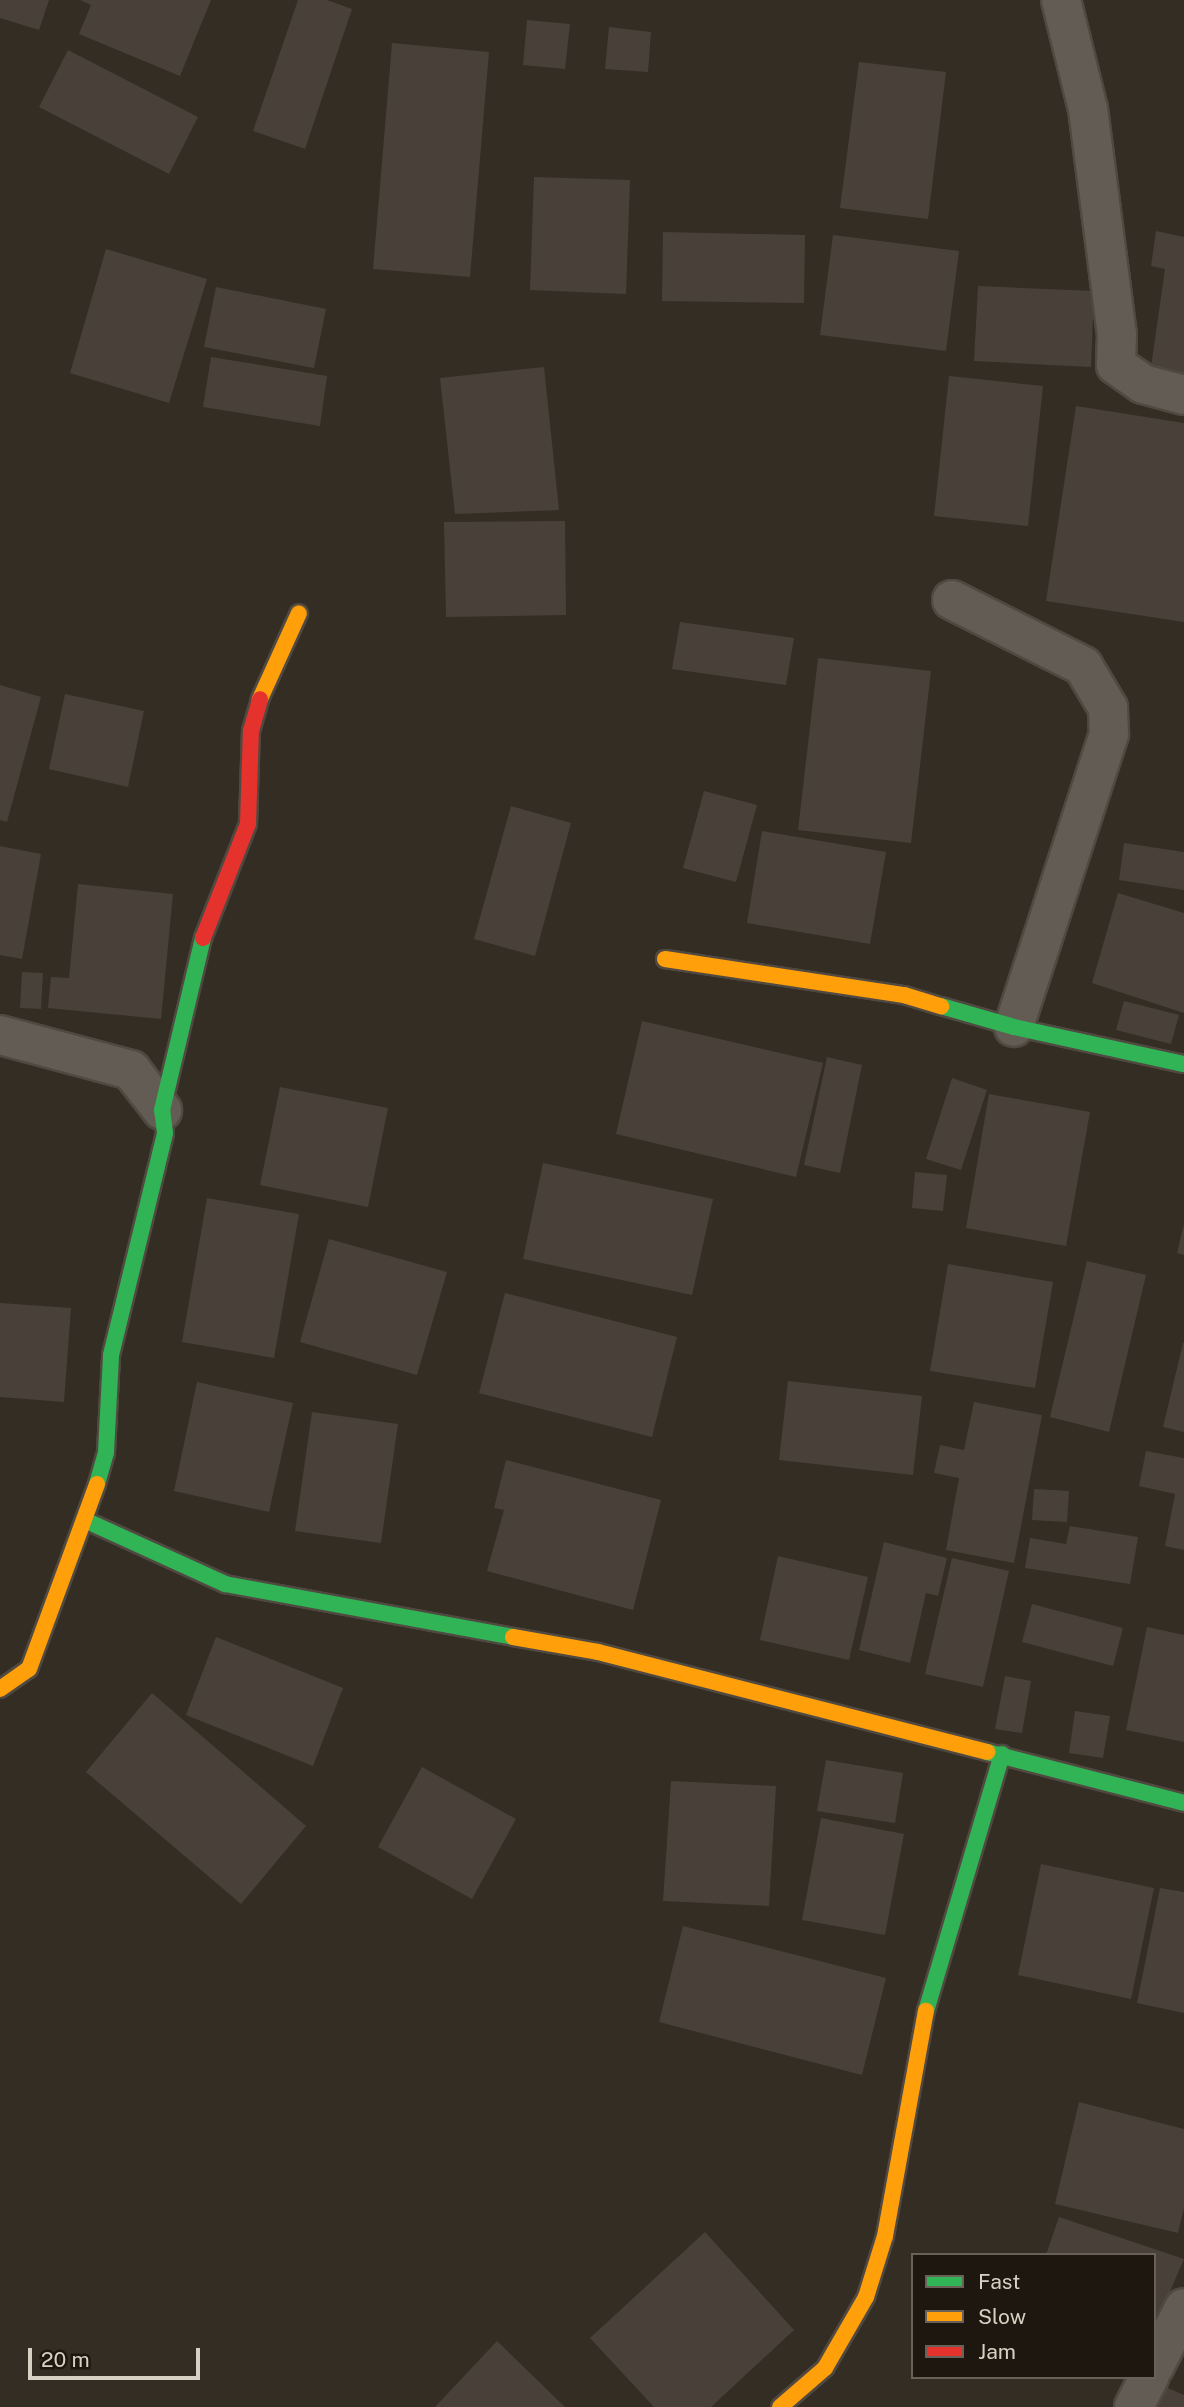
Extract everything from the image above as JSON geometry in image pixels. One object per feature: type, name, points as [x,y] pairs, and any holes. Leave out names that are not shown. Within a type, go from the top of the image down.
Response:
[{"type":"street","points":[[1061,0],[1088,109],[1117,334],[1116,365],[1143,384],[1184,395]]},
{"type":"street","points":[[952,600],[1083,666],[1108,708],[1109,734],[1014,1027]]},
{"type":"street","points":[[0,1689],[29,1669],[87,1521],[106,1452],[111,1355],[165,1133],[162,1110],[196,956],[248,824],[251,731],[267,680],[299,612]]},
{"type":"street","points":[[665,959],[904,995],[1014,1027],[1184,1064]]},
{"type":"street","points":[[0,1035],[131,1070],[162,1110]]},
{"type":"street","points":[[87,1521],[225,1584],[598,1652],[1184,1803]]},
{"type":"street","points":[[780,2407],[825,2368],[866,2297],[885,2236],[930,1987],[1002,1754]]},
{"type":"street","points":[[1156,2363],[1184,2308]]},
{"type":"street","points":[[1134,2407],[1148,2379]]},
{"type":"building","points":[[0,0],[49,0],[39,30],[0,18]]},
{"type":"building","points":[[80,0],[211,0],[180,76],[79,34],[91,5]]},
{"type":"building","points":[[298,0],[327,0],[352,9],[305,149],[253,131]]},
{"type":"building","points":[[527,20],[570,24],[565,69],[523,65]]},
{"type":"building","points":[[609,27],[651,32],[648,72],[605,69]]},
{"type":"building","points":[[392,43],[489,52],[470,277],[373,269]]},
{"type":"building","points":[[68,50],[198,117],[169,174],[39,107]]},
{"type":"building","points":[[859,62],[946,72],[928,219],[840,208]]},
{"type":"building","points":[[534,177],[630,180],[626,294],[530,290]]},
{"type":"building","points":[[1156,231],[1184,237],[1184,384],[1150,374],[1165,269],[1151,266]]},
{"type":"building","points":[[663,232],[805,235],[804,303],[662,301]]},
{"type":"building","points":[[833,235],[959,251],[946,351],[820,335]]},
{"type":"building","points":[[106,249],[207,279],[169,403],[70,373]]},
{"type":"building","points":[[978,286],[1094,291],[1091,367],[974,361]]},
{"type":"building","points":[[216,287],[326,309],[314,368],[204,347]]},
{"type":"building","points":[[211,357],[327,376],[320,426],[203,407]]},
{"type":"building","points":[[544,367],[559,510],[455,514],[440,378]]},
{"type":"building","points":[[949,376],[1043,386],[1028,526],[934,516]]},
{"type":"building","points":[[1076,406],[1184,423],[1184,622],[1046,601]]},
{"type":"building","points":[[565,521],[566,615],[446,617],[444,522]]},
{"type":"building","points":[[680,622],[794,638],[786,685],[672,669]]},
{"type":"building","points":[[818,658],[931,671],[911,843],[798,830]]},
{"type":"building","points":[[0,685],[41,697],[7,822],[0,820]]},
{"type":"building","points":[[65,694],[144,711],[128,787],[49,769]]},
{"type":"building","points":[[704,791],[757,805],[736,882],[683,868]]},
{"type":"building","points":[[511,806],[571,823],[535,956],[474,939]]},
{"type":"building","points":[[762,831],[886,852],[870,944],[747,923]]},
{"type":"building","points":[[1124,843],[1184,852],[1184,890],[1119,880]]},
{"type":"building","points":[[0,846],[41,854],[22,959],[0,955]]},
{"type":"building","points":[[78,884],[173,894],[161,1019],[48,1008],[51,977],[69,978]]},
{"type":"building","points":[[1118,893],[1184,913],[1184,1013],[1092,983]]},
{"type":"building","points":[[22,972],[43,973],[41,1009],[20,1008]]},
{"type":"building","points":[[1124,1001],[1179,1015],[1171,1044],[1116,1030]]},
{"type":"building","points":[[642,1021],[823,1063],[796,1177],[616,1134]]},
{"type":"building","points":[[827,1057],[862,1065],[840,1173],[804,1165]]},
{"type":"building","points":[[952,1078],[987,1090],[961,1170],[926,1159]]},
{"type":"building","points":[[280,1087],[388,1108],[368,1207],[260,1185]]},
{"type":"building","points":[[989,1094],[1090,1112],[1066,1246],[966,1228]]},
{"type":"building","points":[[543,1163],[713,1199],[692,1295],[523,1259]]},
{"type":"building","points":[[915,1172],[947,1175],[943,1211],[912,1208]]},
{"type":"building","points":[[207,1198],[299,1214],[274,1358],[182,1342]]},
{"type":"building","points":[[1184,1224],[1184,1255],[1177,1253]]},
{"type":"building","points":[[329,1239],[447,1272],[417,1375],[300,1342]]},
{"type":"building","points":[[1087,1261],[1146,1275],[1109,1432],[1050,1417]]},
{"type":"building","points":[[948,1264],[1053,1282],[1035,1388],[930,1371]]},
{"type":"building","points":[[505,1293],[677,1337],[652,1437],[479,1393]]},
{"type":"building","points":[[0,1303],[71,1308],[64,1402],[0,1397]]},
{"type":"building","points":[[1184,1343],[1184,1432],[1163,1427]]},
{"type":"building","points":[[788,1381],[922,1396],[913,1475],[779,1460]]},
{"type":"building","points":[[197,1382],[293,1403],[269,1512],[174,1491]]},
{"type":"building","points":[[974,1402],[1042,1415],[1014,1563],[946,1550],[959,1478],[934,1473],[940,1445],[964,1450]]},
{"type":"building","points":[[312,1412],[398,1424],[381,1543],[295,1531]]},
{"type":"building","points":[[1146,1451],[1184,1458],[1184,1550],[1165,1546],[1175,1494],[1139,1486]]},
{"type":"building","points":[[506,1460],[661,1500],[633,1610],[487,1571],[504,1510],[494,1508]]},
{"type":"building","points":[[1034,1489],[1069,1491],[1067,1522],[1032,1520]]},
{"type":"building","points":[[1070,1526],[1138,1537],[1130,1584],[1025,1568],[1030,1538],[1066,1544]]},
{"type":"building","points":[[884,1542],[947,1558],[938,1596],[926,1593],[910,1663],[859,1650]]},
{"type":"building","points":[[778,1556],[868,1577],[849,1660],[760,1640]]},
{"type":"building","points":[[952,1558],[1009,1571],[983,1687],[925,1674]]},
{"type":"building","points":[[1032,1604],[1123,1628],[1113,1666],[1022,1642]]},
{"type":"building","points":[[1147,1627],[1184,1635],[1184,1742],[1126,1730]]},
{"type":"building","points":[[216,1637],[343,1688],[313,1766],[186,1715]]},
{"type":"building","points":[[1005,1676],[1031,1681],[1022,1733],[995,1729]]},
{"type":"building","points":[[152,1693],[306,1826],[241,1904],[86,1772]]},
{"type":"building","points":[[1075,1711],[1110,1716],[1103,1758],[1069,1753]]},
{"type":"building","points":[[826,1760],[903,1773],[895,1823],[817,1811]]},
{"type":"building","points":[[422,1767],[516,1819],[472,1899],[378,1847]]},
{"type":"building","points":[[671,1781],[776,1786],[769,1906],[663,1901]]},
{"type":"building","points":[[821,1818],[904,1834],[885,1935],[802,1920]]},
{"type":"building","points":[[1041,1864],[1154,1888],[1131,1999],[1018,1975]]},
{"type":"building","points":[[1160,1888],[1184,1892],[1184,2013],[1137,2003]]},
{"type":"building","points":[[683,1926],[886,1978],[862,2075],[659,2022]]},
{"type":"building","points":[[1079,2102],[1184,2129],[1184,2208],[1178,2233],[1055,2204]]},
{"type":"building","points":[[1059,2217],[1184,2259],[1156,2324],[1156,2253],[1047,2253]]},
{"type":"building","points":[[705,2232],[794,2330],[711,2407],[654,2407],[590,2338]]},
{"type":"building","points":[[497,2341],[565,2407],[435,2407]]},
{"type":"building","points":[[1159,2384],[1184,2395],[1184,2407],[1149,2407]]},
{"type":"traffic: fast","points":[[97,1484],[106,1452],[111,1355],[165,1133],[162,1110],[203,938]]},
{"type":"traffic: fast","points":[[941,1006],[1014,1027],[1184,1064]]},
{"type":"traffic: fast","points":[[87,1521],[225,1584],[513,1637]]},
{"type":"traffic: fast","points":[[987,1752],[1184,1803]]},
{"type":"traffic: fast","points":[[926,2011],[1002,1754]]},
{"type":"traffic: slow","points":[[260,699],[299,613]]},
{"type":"traffic: slow","points":[[665,959],[904,995],[941,1006]]},
{"type":"traffic: slow","points":[[0,1689],[29,1669],[97,1484]]},
{"type":"traffic: slow","points":[[513,1637],[598,1652],[987,1752]]},
{"type":"traffic: slow","points":[[780,2407],[825,2368],[866,2297],[885,2236],[926,2011]]},
{"type":"traffic: jam","points":[[203,938],[248,824],[251,731],[260,699]]}]
